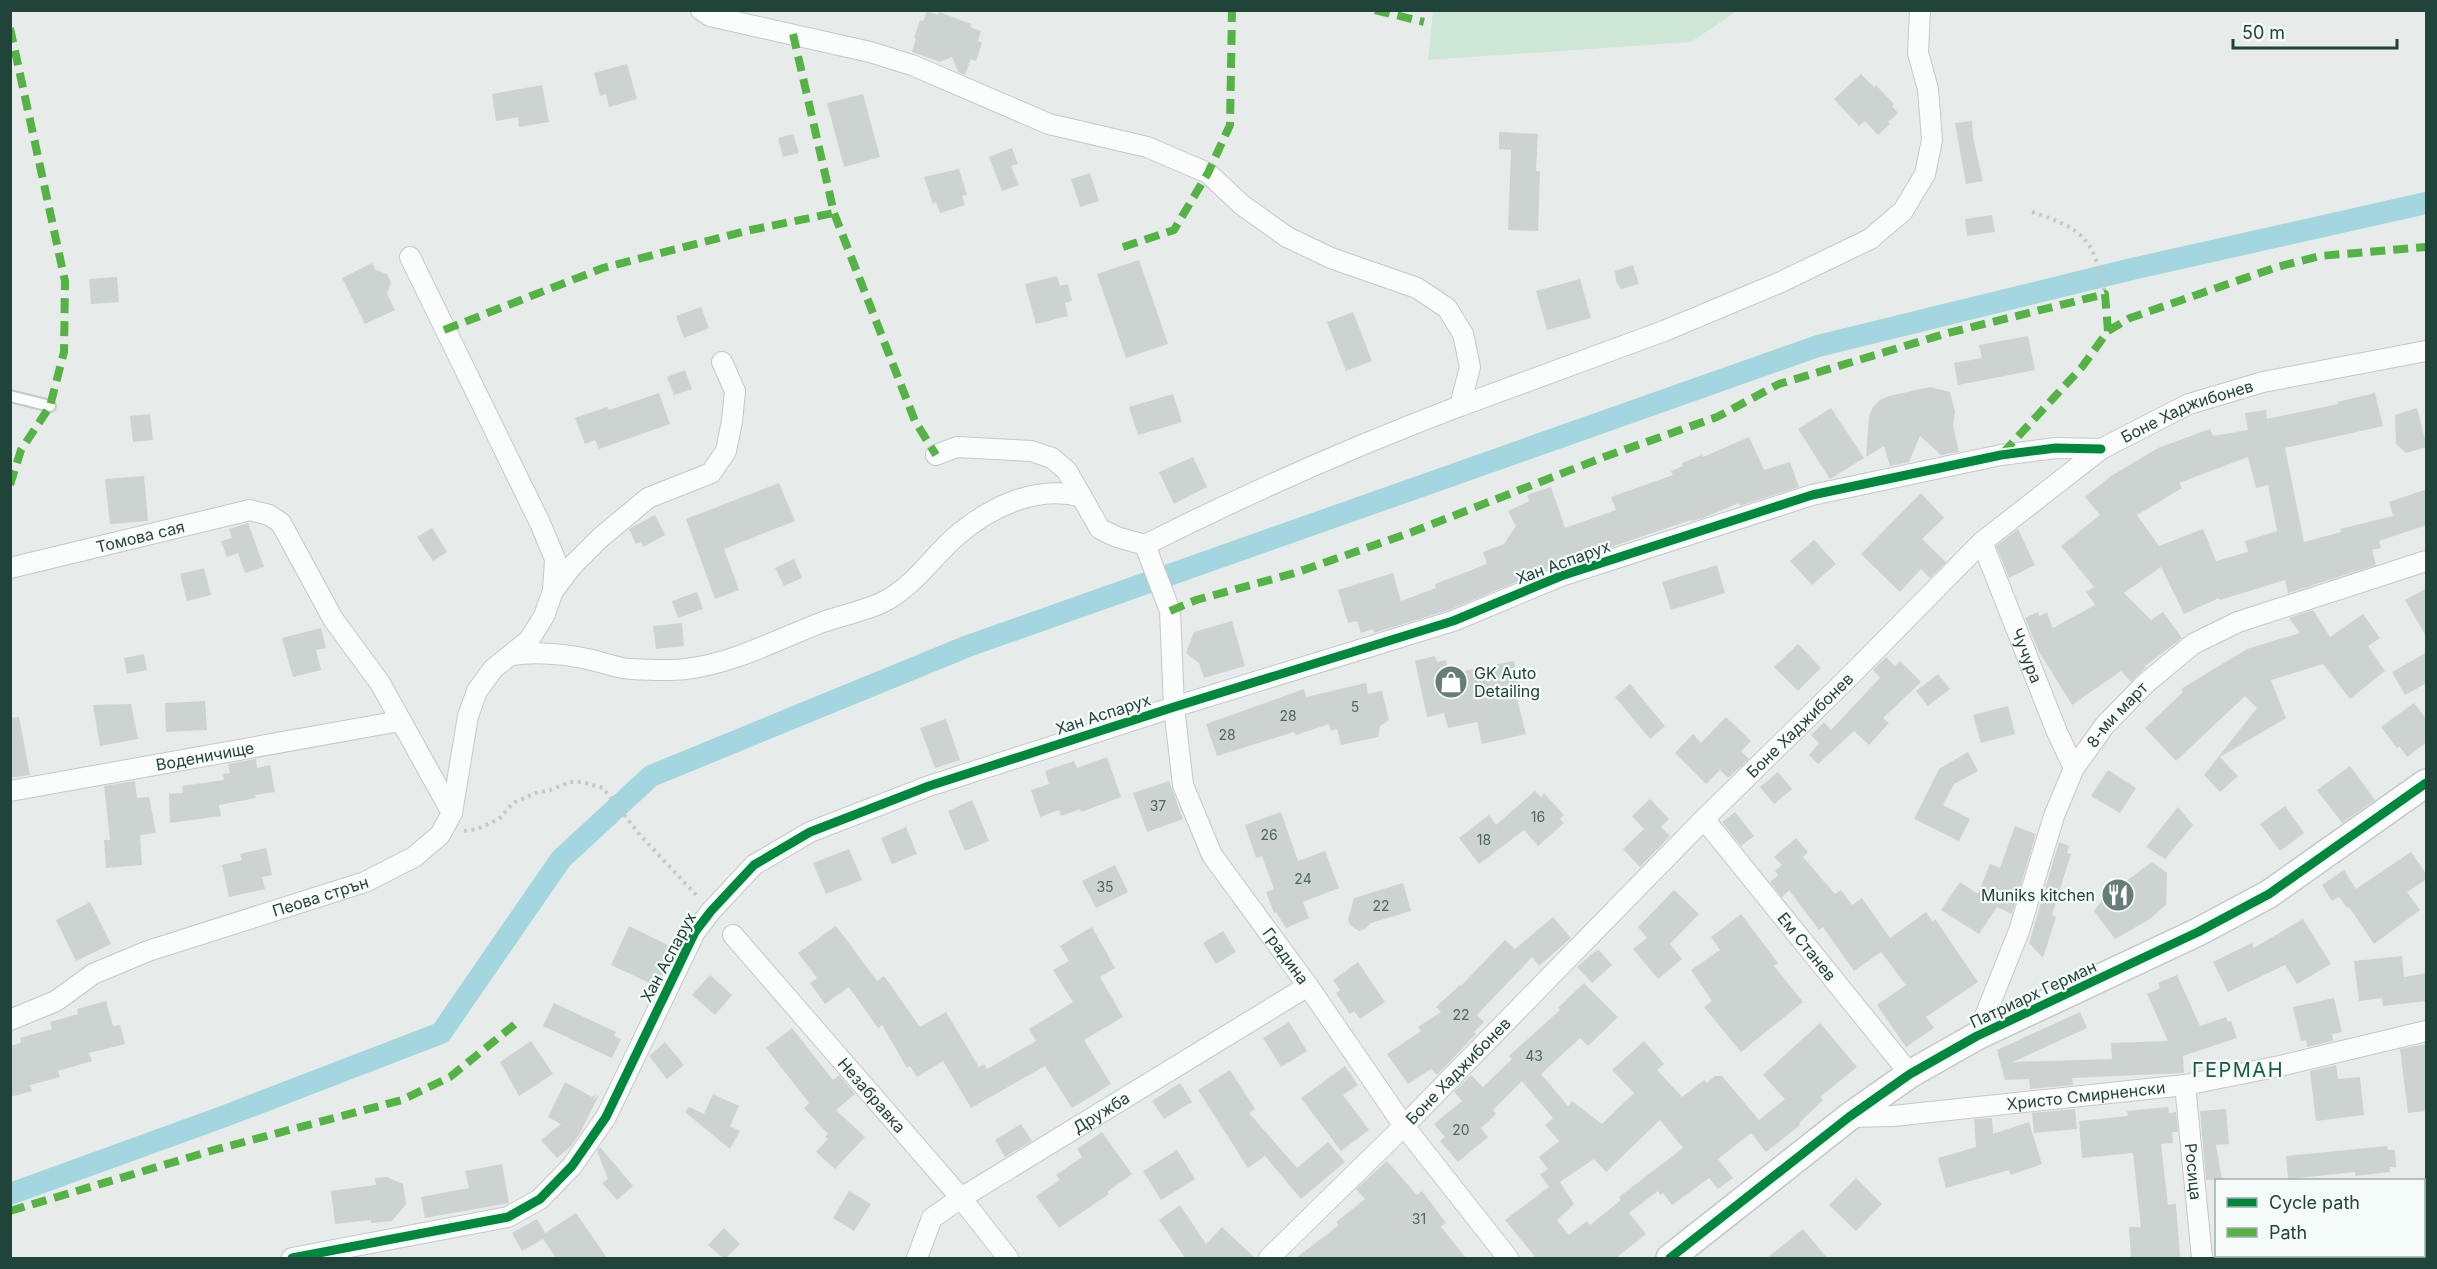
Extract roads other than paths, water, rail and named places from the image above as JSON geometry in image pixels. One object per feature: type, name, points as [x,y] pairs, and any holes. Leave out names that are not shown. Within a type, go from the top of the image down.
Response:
[{"type":"street","points":[[701,10],[710,16],[870,52],[912,65],[1049,124],[1147,147],[1208,173],[1242,205],[1287,237],[1330,258],[1417,288],[1447,308],[1463,334],[1470,367],[1460,406]]},
{"type":"street","points":[[936,455],[957,447],[1031,451],[1052,458],[1067,471],[1100,529],[1117,537],[1145,545],[1238,498],[1368,441],[1665,331],[1781,282],[1870,239],[1903,211],[1925,174],[1932,140],[1928,88],[1918,53],[1920,10]]},
{"type":"street","points":[[410,257],[540,522],[555,559],[553,591]]},
{"type":"street","name":"Боне Хаджибонев","points":[[1269,1258],[1404,1126],[1704,819],[1983,542],[2101,449],[2189,404],[2263,382],[2427,351]]},
{"type":"street","points":[[553,591],[572,566],[600,538],[648,498],[711,472],[726,451],[732,422],[735,391],[722,362]]},
{"type":"street","name":"Хан Аспарух","points":[[292,1258],[508,1217],[540,1199],[572,1166],[606,1117],[695,932],[711,911],[754,865],[810,832],[929,786],[1442,624],[1561,576],[1812,495],[2001,455],[2056,448],[2101,449]]},
{"type":"street","points":[[512,655],[535,651],[629,669],[687,669],[743,655],[825,621],[862,612],[889,599],[912,581],[955,537],[1011,502],[1031,494],[1051,492],[1082,497]]},
{"type":"street","name":"Томова сая","points":[[10,568],[250,510],[269,515],[280,523],[333,619],[380,683],[400,721]]},
{"type":"street","name":"Чучура","points":[[1983,542],[2057,732],[2074,768]]},
{"type":"street","name":"Градина","points":[[1145,545],[1170,611],[1174,707],[1183,785],[1212,855],[1308,986],[1404,1126],[1508,1258]]},
{"type":"street","name":"8-ми март","points":[[1977,1036],[2019,931],[2054,816],[2074,768],[2105,725],[2145,684],[2193,644],[2238,622],[2427,561]]},
{"type":"street","name":"Пеова стрън","points":[[10,1020],[56,1001],[93,974],[148,951],[365,882],[414,857],[440,835],[452,813],[468,716],[477,691],[494,669],[529,640],[543,616],[553,591]]},
{"type":"street","points":[[400,721],[452,813]]},
{"type":"street","name":"Воденичище","points":[[10,791],[400,721]]},
{"type":"street","name":"Патриарх Герман","points":[[1670,1258],[1849,1117],[1910,1074],[1977,1036],[2198,932],[2270,894],[2427,783]]},
{"type":"street","name":"Ем Станев","points":[[1704,819],[1910,1074]]},
{"type":"street","name":"Незабравка","points":[[733,935],[961,1198],[1008,1258]]},
{"type":"street","name":"Дружба","points":[[917,1258],[932,1218],[1308,986]]},
{"type":"street","name":"Христо Смирненски","points":[[1849,1117],[1893,1116],[2185,1084],[2427,1031]]},
{"type":"street","name":"Росица","points":[[2185,1084],[2202,1258]]},
{"type":"lane","points":[[10,396],[50,406]]},
{"type":"waterway","points":[[10,1194],[225,1116],[441,1033],[561,859],[651,776],[968,646],[1818,346],[2132,269],[2426,203]]},
{"type":"place","name":"GK Auto Detailing","points":[[1451,682]]},
{"type":"place","name":"Muniks kitchen","points":[[2118,895]]},
{"type":"district","name":"ГЕРМАН","points":[[2238,1070]]}]
